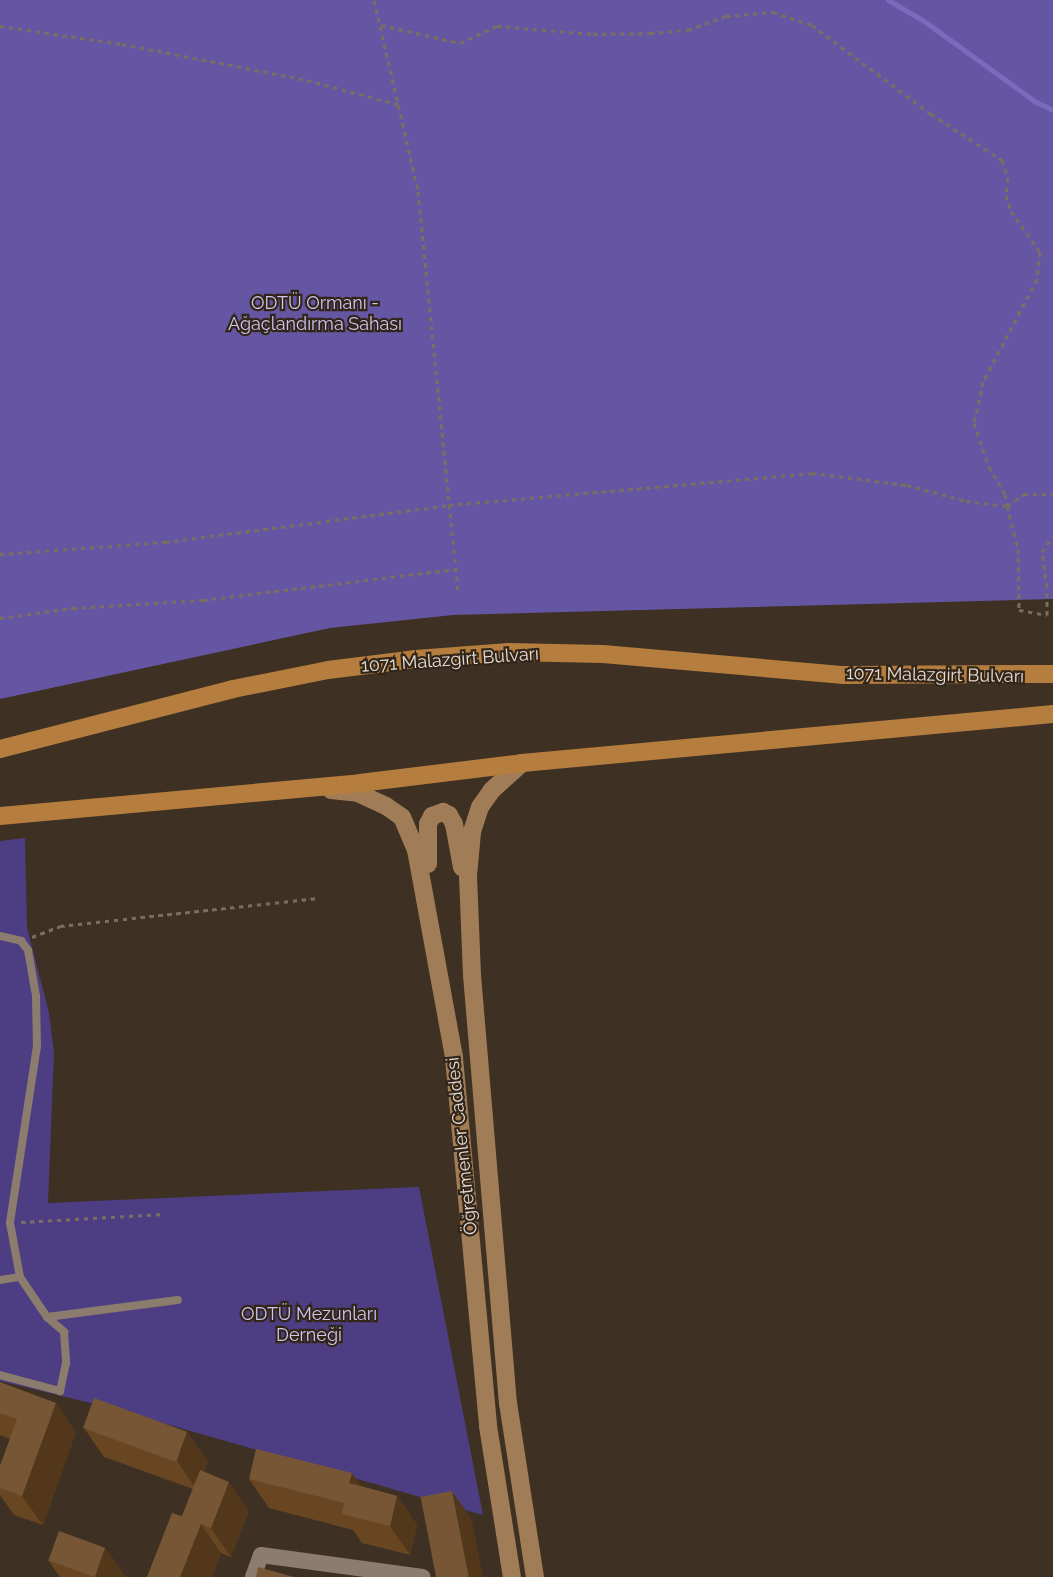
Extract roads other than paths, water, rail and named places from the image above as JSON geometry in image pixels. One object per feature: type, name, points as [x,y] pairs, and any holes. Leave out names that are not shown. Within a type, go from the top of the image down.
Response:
[{"type":"main road","name":"1071 Malazgirt Bulvarı","points":[[0,749],[233,689],[328,670],[416,658],[509,652],[603,654],[844,675],[1053,674]]},
{"type":"main road","points":[[0,816],[311,788],[522,763],[1053,714]]},
{"type":"main road","name":"Öğretmenler Caddesi","points":[[522,763],[492,790],[480,807],[472,832],[468,876],[472,975],[508,1403],[535,1577]]},
{"type":"main road","name":"Öğretmenler Caddesi","points":[[311,788],[358,793],[386,806],[402,817],[416,850],[454,1058],[488,1426],[512,1577]]},
{"type":"main road","points":[[430,917],[428,824],[432,816],[443,812],[449,815],[454,824],[470,910]]},
{"type":"street","points":[[252,1577],[261,1555],[423,1577]]},
{"type":"lane","points":[[0,936],[21,941],[28,950],[36,996],[38,1046],[10,1223],[20,1276],[47,1317],[64,1332],[66,1364],[60,1391],[0,1375]]},
{"type":"lane","points":[[0,1280],[20,1276]]},
{"type":"lane","points":[[47,1317],[178,1300]]},
{"type":"waterway","points":[[888,0],[924,21],[1036,102],[1053,110]]},
{"type":"park label","name":"ODTÜ Ormanı - Ağaçlandırma Sahası","points":[[315,314]]},
{"type":"park label","name":"ODTÜ Mezunları Derneği","points":[[309,1325]]}]
